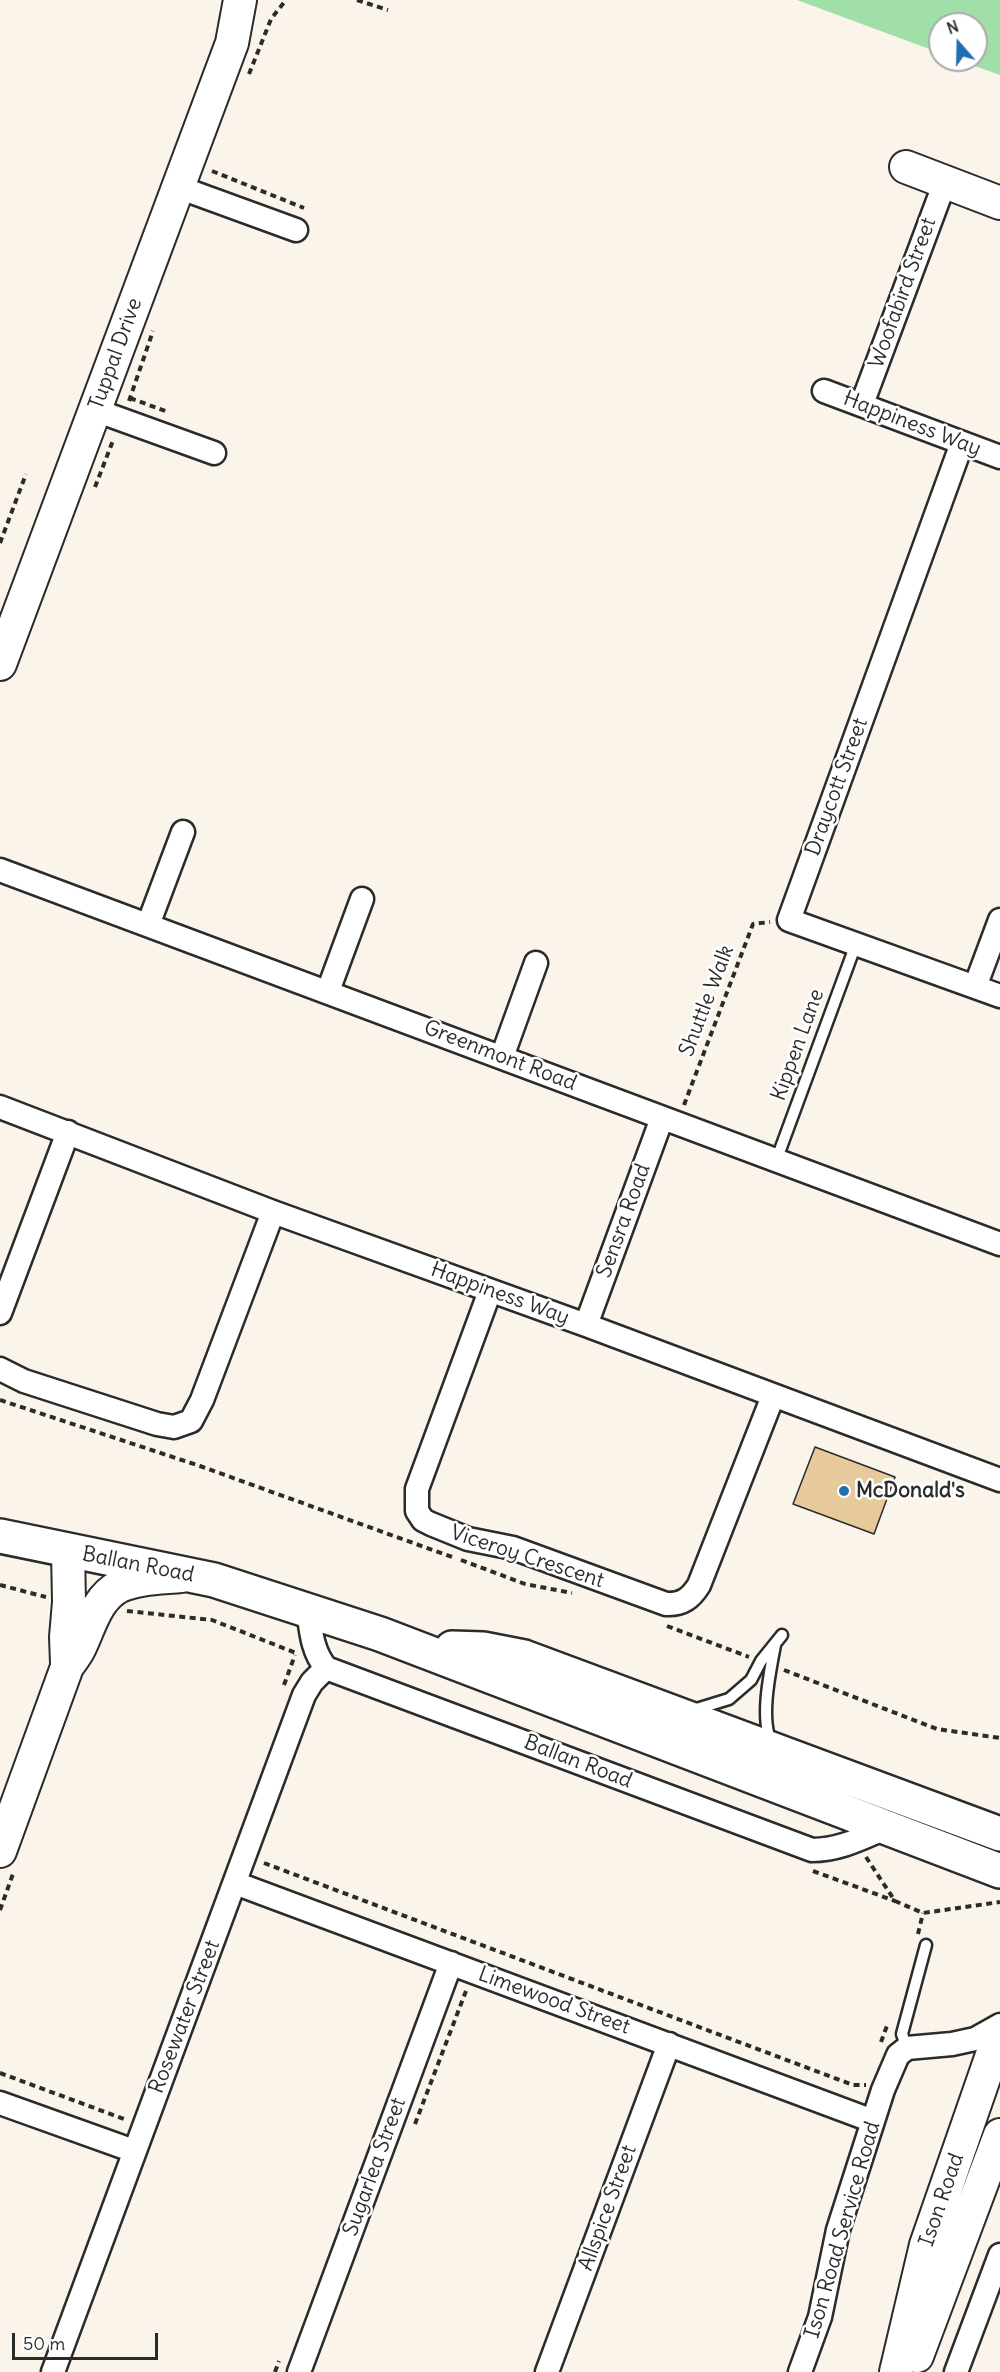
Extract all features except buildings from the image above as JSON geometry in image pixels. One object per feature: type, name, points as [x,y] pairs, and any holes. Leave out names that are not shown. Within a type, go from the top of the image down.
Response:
[{"type":"main road","name":"Ballan Road","points":[[0,1536],[214,1581],[420,1647],[888,1827],[993,1882]]},
{"type":"main road","name":"Ballan Road","points":[[420,1647],[483,1650],[524,1657],[1000,1834]]},
{"type":"main road","points":[[945,1813],[1000,1820]]},
{"type":"street","name":"Tuppal Drive","points":[[0,664],[232,43],[240,0]]},
{"type":"street","name":"Tuppal Drive","points":[[232,43],[262,0]]},
{"type":"street","points":[[906,167],[1000,203]]},
{"type":"street","name":"Woofabird Street","points":[[862,404],[945,182]]},
{"type":"street","points":[[178,187],[296,230]]},
{"type":"street","name":"Happiness Way","points":[[824,391],[1000,457]]},
{"type":"street","points":[[95,410],[213,453]]},
{"type":"street","name":"Draycott Street","points":[[789,920],[962,443]]},
{"type":"street","points":[[148,925],[183,832]]},
{"type":"street","name":"Greenmont Road","points":[[0,870],[1000,1244]]},
{"type":"street","points":[[328,992],[362,898]]},
{"type":"street","points":[[789,920],[1000,996]]},
{"type":"street","points":[[975,987],[1000,920]]},
{"type":"street","points":[[502,1057],[536,963]]},
{"type":"street","name":"Happiness Way","points":[[0,1107],[273,1212],[586,1325],[1000,1480]]},
{"type":"street","name":"Sensra Road","points":[[586,1325],[670,1120]]},
{"type":"street","points":[[0,1313],[68,1132]]},
{"type":"street","points":[[0,1370],[24,1381],[158,1424],[174,1427],[191,1421],[202,1400],[273,1212]]},
{"type":"street","name":"Viceroy Crescent","points":[[490,1291],[417,1488],[415,1500],[417,1511],[423,1520],[468,1539],[513,1548],[666,1604],[676,1605],[687,1600],[699,1585],[773,1396]]},
{"type":"street","points":[[68,1551],[84,1605]]},
{"type":"street","points":[[0,1851],[67,1667],[66,1637],[84,1605],[123,1585],[148,1579],[190,1576]]},
{"type":"street","points":[[308,1610],[321,1661]]},
{"type":"street","name":"Ballan Road","points":[[321,1661],[812,1850],[826,1850],[850,1844],[888,1827]]},
{"type":"street","name":"Rosewater Street","points":[[53,2372],[304,1695],[321,1661]]},
{"type":"street","name":"Limewood Street","points":[[235,1882],[873,2121]]},
{"type":"street","name":"Sugarlea Street","points":[[299,2372],[452,1963]]},
{"type":"street","points":[[907,2048],[952,2044],[975,2039],[1000,2025]]},
{"type":"street","name":"Ison Road","points":[[896,2372],[926,2245],[1000,2032]]},
{"type":"street","name":"Allspice Street","points":[[547,2372],[669,2044]]},
{"type":"street","name":"Ison Road Service Road","points":[[800,2372],[820,2317],[838,2230],[873,2121],[891,2068],[898,2055],[907,2048]]},
{"type":"street","points":[[0,2103],[134,2151]]},
{"type":"street","name":"Ison Road","points":[[911,2372],[1000,2135]]},
{"type":"street","points":[[956,2372],[1000,2255]]},
{"type":"lane","name":"Kippen Lane","points":[[776,1161],[856,944]]},
{"type":"lane","points":[[678,1714],[729,1699],[766,1663],[782,1635]]},
{"type":"lane","points":[[766,1663],[767,1733],[773,1750]]},
{"type":"lane","points":[[907,2048],[902,2034],[926,1945]]},
{"type":"path","points":[[357,0],[388,10]]},
{"type":"path","points":[[212,171],[304,208]]},
{"type":"path","points":[[0,543],[26,474]]},
{"type":"path","name":"Shuttle Walk","points":[[670,1120],[753,924],[789,920]]},
{"type":"path","points":[[0,1400],[200,1466],[525,1584],[582,1595]]},
{"type":"path","points":[[0,1586],[84,1605],[212,1620],[321,1661]]},
{"type":"path","points":[[661,1623],[937,1729],[1000,1738]]},
{"type":"path","points":[[264,1863],[853,2085],[867,2085]]},
{"type":"path","points":[[993,1882],[1000,1902]]},
{"type":"path","points":[[0,2073],[124,2119]]},
{"type":"green space","points":[[797,0],[1000,0],[1000,75],[988,71],[988,12],[928,12],[928,49]]},
{"type":"place","name":"McDonald's","points":[[844,1491]]}]
